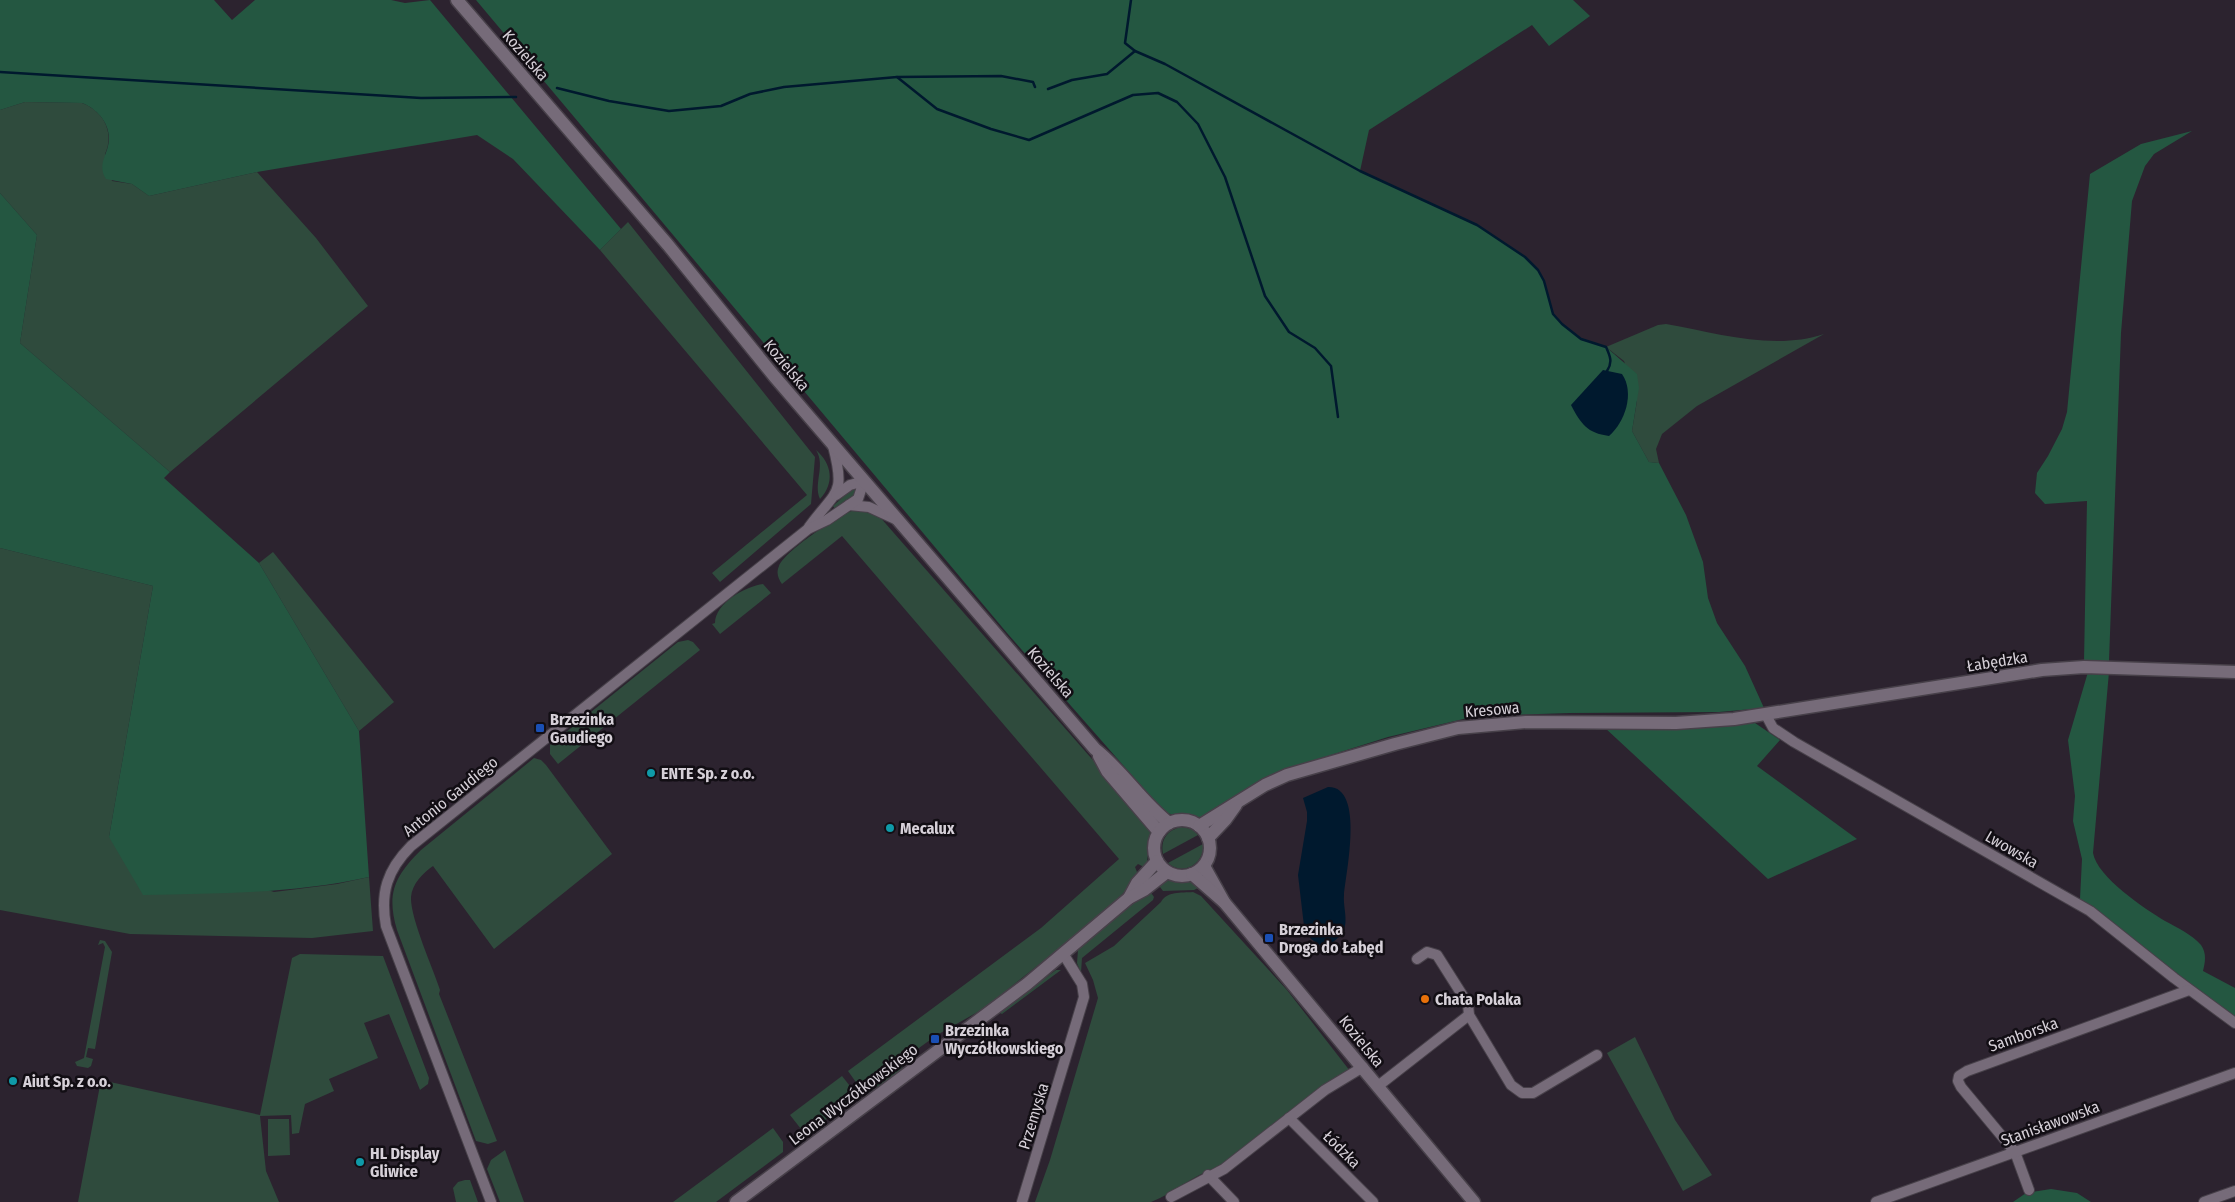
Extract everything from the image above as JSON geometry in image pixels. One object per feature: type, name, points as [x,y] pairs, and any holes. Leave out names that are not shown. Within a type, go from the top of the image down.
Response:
[{"type":"street","name":"Kozielska","points":[[457,0],[668,245],[896,519],[1095,749],[1114,764],[1157,813],[1169,823]]},
{"type":"street","points":[[833,445],[840,474],[836,495]]},
{"type":"street","name":"Antonio Gaudiego","points":[[491,1202],[386,926],[383,899],[388,878],[397,862],[411,846],[808,529],[836,495],[855,483],[864,481],[861,494],[849,505],[827,520],[808,529]]},
{"type":"street","points":[[849,505],[869,507],[896,519]]},
{"type":"street","name":"Łabędzka","points":[[1766,715],[2050,670],[2084,667],[2235,672]]},
{"type":"street","name":"Kresowa","points":[[1199,826],[1236,805],[1265,785],[1286,775],[1403,741],[1458,728],[1526,722],[1702,722],[1766,715]]},
{"type":"street","name":"Lwowska","points":[[1766,715],[1773,728],[1794,742],[2090,911],[2189,990],[2235,1023]]},
{"type":"street","name":"Kozielska","points":[[1095,749],[1107,771],[1159,832]]},
{"type":"street","name":"Kresowa","points":[[1208,838],[1236,805]]},
{"type":"street","points":[[1182,820],[1199,826],[1208,838],[1210,852],[1204,866],[1192,874],[1180,876],[1167,872],[1157,861],[1154,844],[1159,832],[1169,823],[1182,820]]},
{"type":"street","name":"Leona Wyczółkowskiego","points":[[736,1202],[1064,955],[1129,898],[1157,861]]},
{"type":"street","name":"Kozielska","points":[[1204,866],[1224,902]]},
{"type":"street","name":"Leona Wyczółkowskiego","points":[[1129,898],[1144,890],[1167,872]]},
{"type":"street","name":"Kozielska","points":[[1192,874],[1224,902],[1474,1202]]},
{"type":"street","points":[[1417,959],[1428,952],[1437,954],[1468,1004],[1470,1014],[1511,1085],[1518,1091],[1526,1094],[1533,1093],[1597,1055]]},
{"type":"street","name":"Przemyska","points":[[1022,1202],[1084,997],[1080,981],[1064,955]]},
{"type":"street","name":"Samborska","points":[[2015,1152],[1961,1087],[1958,1081],[1962,1073],[2189,990]]},
{"type":"street","points":[[1378,1086],[1470,1014]]},
{"type":"street","points":[[1171,1197],[1208,1175],[1224,1169],[1325,1090],[1362,1067]]},
{"type":"street","name":"Stanisławowska","points":[[1876,1202],[2235,1073]]},
{"type":"street","name":"Łódzka","points":[[1289,1118],[1373,1202]]},
{"type":"street","points":[[2015,1152],[2029,1190]]},
{"type":"street","points":[[1208,1175],[1234,1202]]},
{"type":"street","points":[[2204,1202],[2235,1191]]},
{"type":"green space","points":[[0,0],[214,0],[232,20],[255,0],[391,0],[405,3],[430,0],[621,229],[600,250],[513,159],[477,135],[257,172],[149,196],[132,184],[106,179],[102,166],[108,146],[108,132],[103,119],[94,109],[82,103],[25,102],[0,110]]},
{"type":"green space","points":[[476,0],[1573,0],[1590,16],[1549,46],[1532,25],[1369,130],[1360,171],[1477,225],[1525,257],[1538,270],[1544,281],[1553,314],[1562,324],[1581,339],[1606,347],[1637,374],[1639,388],[1632,431],[1649,462],[1659,463],[1686,515],[1703,562],[1708,598],[1717,623],[1745,666],[1764,708],[1719,712],[1476,716],[1388,737],[1293,767],[1200,819],[1165,813],[1007,633]]},
{"type":"green space","points":[[25,102],[82,103],[96,111],[108,130],[108,146],[105,154],[112,181],[132,184],[149,196],[257,172],[316,238],[368,306],[170,472],[20,343],[37,235],[0,193],[0,110]]},
{"type":"green space","points":[[2192,131],[2154,154],[2145,166],[2132,201],[2121,333],[2109,661],[2084,662],[2087,501],[2045,504],[2035,493],[2037,473],[2062,429],[2067,412],[2090,174],[2141,144]]},
{"type":"green space","points":[[0,193],[37,235],[20,343],[170,472],[164,478],[259,563],[359,731],[369,877],[340,883],[284,890],[143,895],[109,837],[153,586],[0,548]]},
{"type":"green space","points":[[628,222],[815,457],[811,504],[720,582],[712,573],[807,495],[600,250]]},
{"type":"green space","points":[[1666,324],[1725,336],[1765,341],[1805,339],[1824,334],[1697,406],[1662,434],[1656,449],[1659,463],[1649,462],[1632,431],[1637,401],[1624,361],[1606,347],[1658,325]]},
{"type":"green space","points":[[816,450],[825,461],[830,474],[828,487],[820,499],[818,487],[820,462]]},
{"type":"green space","points":[[859,487],[857,493],[835,509],[833,506],[853,488]]},
{"type":"green space","points":[[854,510],[865,510],[879,516],[1148,823],[1151,834],[1146,868],[1138,864],[1135,867],[1139,877],[1105,912],[983,1009],[937,1035],[912,1053],[899,1072],[865,1095],[848,1071],[1041,928],[1119,859],[842,536],[782,584],[778,571],[783,560],[812,535]]},
{"type":"green space","points":[[0,548],[153,586],[109,837],[274,892],[337,884],[369,877],[373,931],[312,938],[130,934],[0,910]]},
{"type":"green space","points":[[273,552],[394,702],[359,731],[259,563]]},
{"type":"green space","points":[[763,584],[771,593],[720,634],[712,624],[715,623],[716,616],[726,602],[748,588]]},
{"type":"green space","points":[[688,640],[693,642],[700,650],[558,764],[550,754],[550,745],[678,642]]},
{"type":"green space","points":[[2088,672],[2109,672],[2093,853],[2096,862],[2112,882],[2134,901],[2156,916],[2189,934],[2201,945],[2205,955],[2203,971],[2235,988],[2235,1018],[2080,899],[2082,859],[2073,821],[2075,796],[2068,740]]},
{"type":"green space","points":[[1755,723],[1780,740],[1757,766],[1857,839],[1768,879],[1604,727]]},
{"type":"green space","points":[[534,758],[541,760],[546,765],[612,854],[494,949],[433,866],[419,879],[413,888],[411,897],[414,917],[440,990],[439,994],[497,1141],[488,1144],[476,1141],[397,930],[392,906],[393,895],[399,877],[421,850]]},
{"type":"green space","points":[[1181,827],[1192,829],[1198,835],[1163,854],[1163,844],[1168,833]]},
{"type":"green space","points":[[1203,844],[1203,851],[1200,857],[1192,866],[1180,869],[1168,863]]},
{"type":"green space","points":[[1166,880],[1190,881],[1200,887],[1194,890],[1163,891],[1157,883]]},
{"type":"green space","points":[[1149,890],[1154,897],[1153,900],[1082,958],[1081,973],[1077,963],[1078,950]]},
{"type":"green space","points":[[1193,892],[1201,896],[1287,990],[1350,1071],[1216,1168],[1199,1175],[1151,1202],[1035,1202],[1050,1160],[1098,998],[1093,980],[1085,963],[1114,946],[1167,896],[1175,893]]},
{"type":"green space","points":[[100,940],[105,941],[112,952],[95,1049],[88,1048],[86,1057],[93,1059],[91,1066],[88,1068],[77,1066],[75,1062],[84,1058],[105,947],[103,943],[98,945]]},
{"type":"green space","points":[[300,954],[383,956],[429,1078],[428,1084],[420,1090],[389,1014],[364,1023],[378,1058],[329,1079],[334,1091],[305,1104],[299,1133],[292,1134],[291,1115],[260,1116],[266,1171],[279,1202],[78,1202],[101,1080],[260,1115],[292,958]]},
{"type":"green space","points":[[1056,970],[1061,970],[1002,1014],[998,1012]]},
{"type":"green space","points":[[1635,1037],[1675,1120],[1712,1175],[1683,1191],[1607,1053]]},
{"type":"green space","points":[[842,1076],[857,1095],[810,1132],[801,1129],[790,1115]]},
{"type":"green space","points":[[268,1119],[289,1119],[290,1155],[268,1156]]},
{"type":"green space","points":[[773,1128],[783,1142],[783,1152],[716,1202],[673,1202]]},
{"type":"green space","points":[[505,1150],[524,1202],[500,1202],[487,1169],[491,1160]]},
{"type":"green space","points":[[470,1180],[478,1202],[456,1202],[453,1188],[458,1182]]},
{"type":"green space","points":[[2051,1189],[2077,1193],[2091,1202],[2013,1202],[2026,1193]]},
{"type":"water","points":[[1603,370],[1622,374],[1628,390],[1624,415],[1609,436],[1595,433],[1585,426],[1571,405]]},
{"type":"water","points":[[1328,787],[1339,790],[1346,800],[1350,815],[1351,832],[1344,895],[1345,926],[1338,938],[1327,946],[1320,945],[1311,939],[1304,926],[1298,875],[1307,821],[1307,812],[1303,798]]},
{"type":"waterway","points":[[1131,0],[1125,43],[1135,51]]},
{"type":"waterway","points":[[1048,89],[1072,80],[1107,74],[1135,51],[1165,64],[1360,171],[1477,225],[1525,257],[1538,270],[1544,281],[1553,314],[1581,339],[1606,347],[1610,356],[1607,371]]},
{"type":"waterway","points":[[0,72],[421,98],[516,97]]},
{"type":"waterway","points":[[557,88],[609,101],[669,111],[721,106],[750,94],[784,87],[897,77],[1001,76],[1033,82],[1035,87]]},
{"type":"waterway","points":[[897,77],[937,109],[991,129],[1029,140],[1133,95],[1158,93],[1177,102],[1198,124],[1225,177],[1265,296],[1289,332],[1315,348],[1331,366],[1338,417]]},
{"type":"place","name":"Brzezinka Gaudiego","points":[[540,728]]},
{"type":"place","name":"ENTE Sp. z o.o.","points":[[651,773]]},
{"type":"place","name":"Mecalux","points":[[890,828]]},
{"type":"place","name":"Brzezinka Droga do Łabęd","points":[[1269,938]]},
{"type":"place","name":"Chata Polaka","points":[[1425,999]]},
{"type":"place","name":"Brzezinka Wyczółkowskiego","points":[[935,1039]]},
{"type":"place","name":"Aiut Sp. z o.o.","points":[[13,1081]]},
{"type":"place","name":"HL Display Gliwice","points":[[360,1162]]}]
